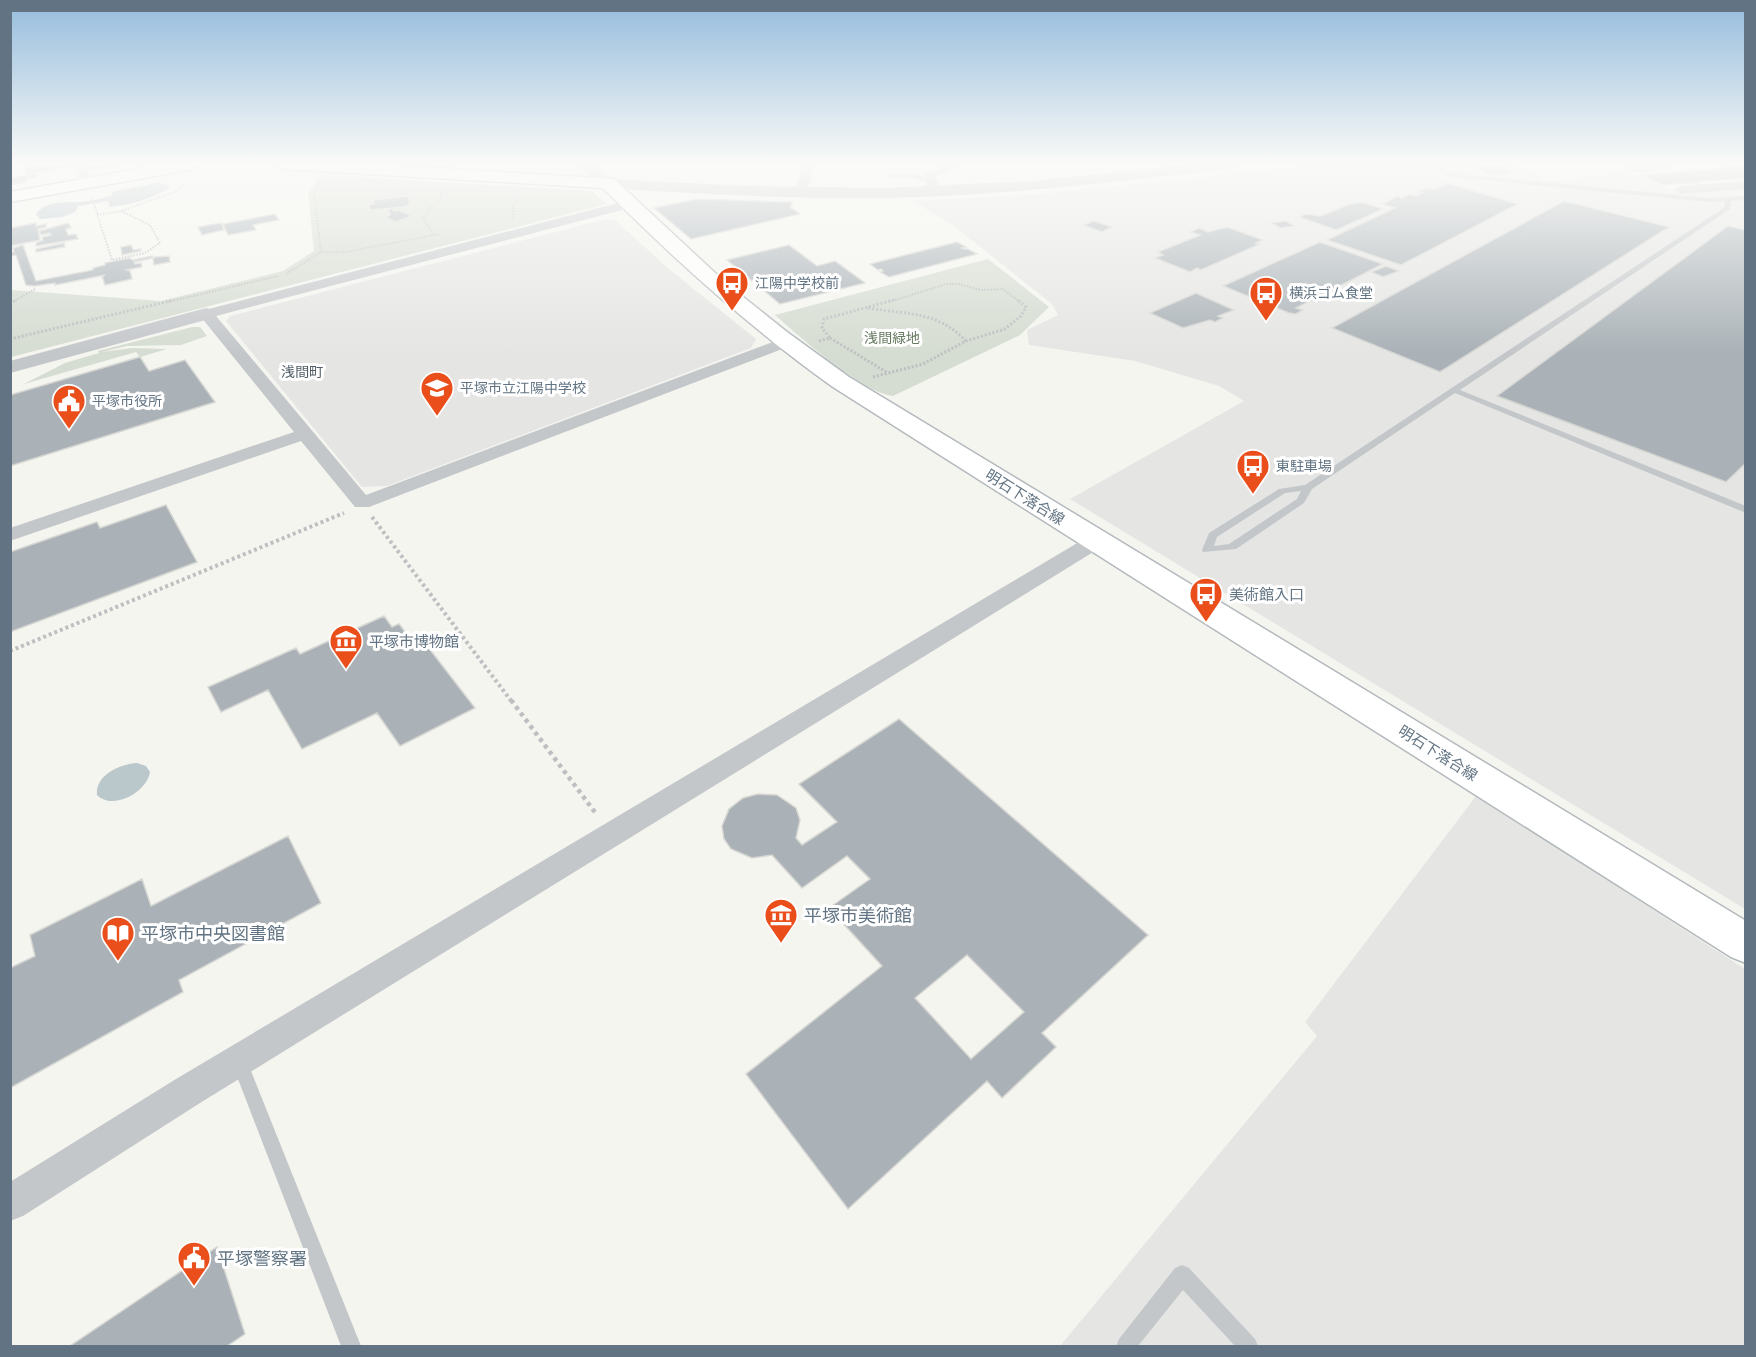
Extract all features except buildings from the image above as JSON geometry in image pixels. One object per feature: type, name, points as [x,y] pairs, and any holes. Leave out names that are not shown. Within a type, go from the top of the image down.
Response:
[{"type":"main road","name":"明石下落合線","points":[[655,227],[784,343],[874,404],[1746,944]]},
{"type":"street","points":[[10,368],[206,314],[539,227]]},
{"type":"street","points":[[206,314],[362,503],[784,343]]},
{"type":"street","points":[[10,535],[304,434]]},
{"type":"street","points":[[10,1203],[239,1060],[1096,541]]},
{"type":"lane","points":[[1308,487],[1301,501],[1232,547],[1207,550],[1213,535],[1282,491],[1308,487],[1698,227]]},
{"type":"lane","points":[[1454,390],[1746,510]]},
{"type":"lane","points":[[239,1060],[351,1347]]},
{"type":"lane","points":[[1126,1347],[1182,1275],[1248,1347]]},
{"type":"path","points":[[101,227],[112,260],[158,247],[160,243],[151,227]]},
{"type":"path","points":[[318,227],[321,252]]},
{"type":"path","points":[[426,227],[434,235]]},
{"type":"path","points":[[10,339],[289,273],[321,252],[345,252],[445,233]]},
{"type":"path","points":[[866,379],[889,374],[923,364],[966,341],[1005,329],[1021,316],[1026,307],[1003,289],[981,290],[959,284],[946,284],[824,319],[822,328],[830,338],[889,374]]},
{"type":"path","points":[[10,304],[35,289]]},
{"type":"path","points":[[866,308],[932,316],[954,327],[966,341]]},
{"type":"path","points":[[813,343],[830,338]]},
{"type":"path","points":[[10,651],[328,520],[362,503],[597,816]]},
{"type":"shaded area","name":"平塚市立江陽中学校","points":[[574,227],[623,227],[669,269],[756,339],[751,348],[387,486],[362,487],[226,321],[230,316]]},
{"type":"shaded area","points":[[955,227],[1745,227],[1745,909],[1070,499],[1244,401],[1219,386],[1135,361],[1029,345],[1027,330],[1058,315],[1052,304]]},
{"type":"shaded area","points":[[137,763],[146,766],[150,772],[148,779],[136,792],[120,800],[112,801],[97,795],[97,788],[104,776],[116,768]]},
{"type":"shaded area","points":[[1476,796],[1745,969],[1745,1346],[1060,1346],[1317,1036],[1305,1022]]},
{"type":"green space","points":[[312,227],[515,227],[11,357],[11,290],[161,301],[283,271],[314,251]]},
{"type":"green space","name":"浅間緑地","points":[[988,259],[1049,307],[1020,335],[893,396],[880,393],[849,375],[815,350],[775,315]]},
{"type":"green space","points":[[192,327],[200,327],[207,336],[181,345],[127,346],[102,352],[132,348],[167,349],[140,357],[136,352],[24,384],[65,363],[99,353],[98,351]]},
{"type":"place","name":"江陽中学校前","points":[[732,312]]},
{"type":"place","name":"横浜ゴム食堂","points":[[1266,322]]},
{"type":"place","name":"平塚市立江陽中学校","points":[[437,417]]},
{"type":"place","name":"平塚市役所","points":[[69,430]]},
{"type":"place","name":"東駐車場","points":[[1253,495]]},
{"type":"place","name":"美術館入口","points":[[1206,623]]},
{"type":"place","name":"平塚市博物館","points":[[346,670]]},
{"type":"place","name":"平塚市美術館","points":[[781,944]]},
{"type":"place","name":"平塚市中央図書館","points":[[118,962]]},
{"type":"place","name":"平塚警察署","points":[[194,1287]]},
{"type":"district","name":"浅間町","points":[[302,372]]}]
